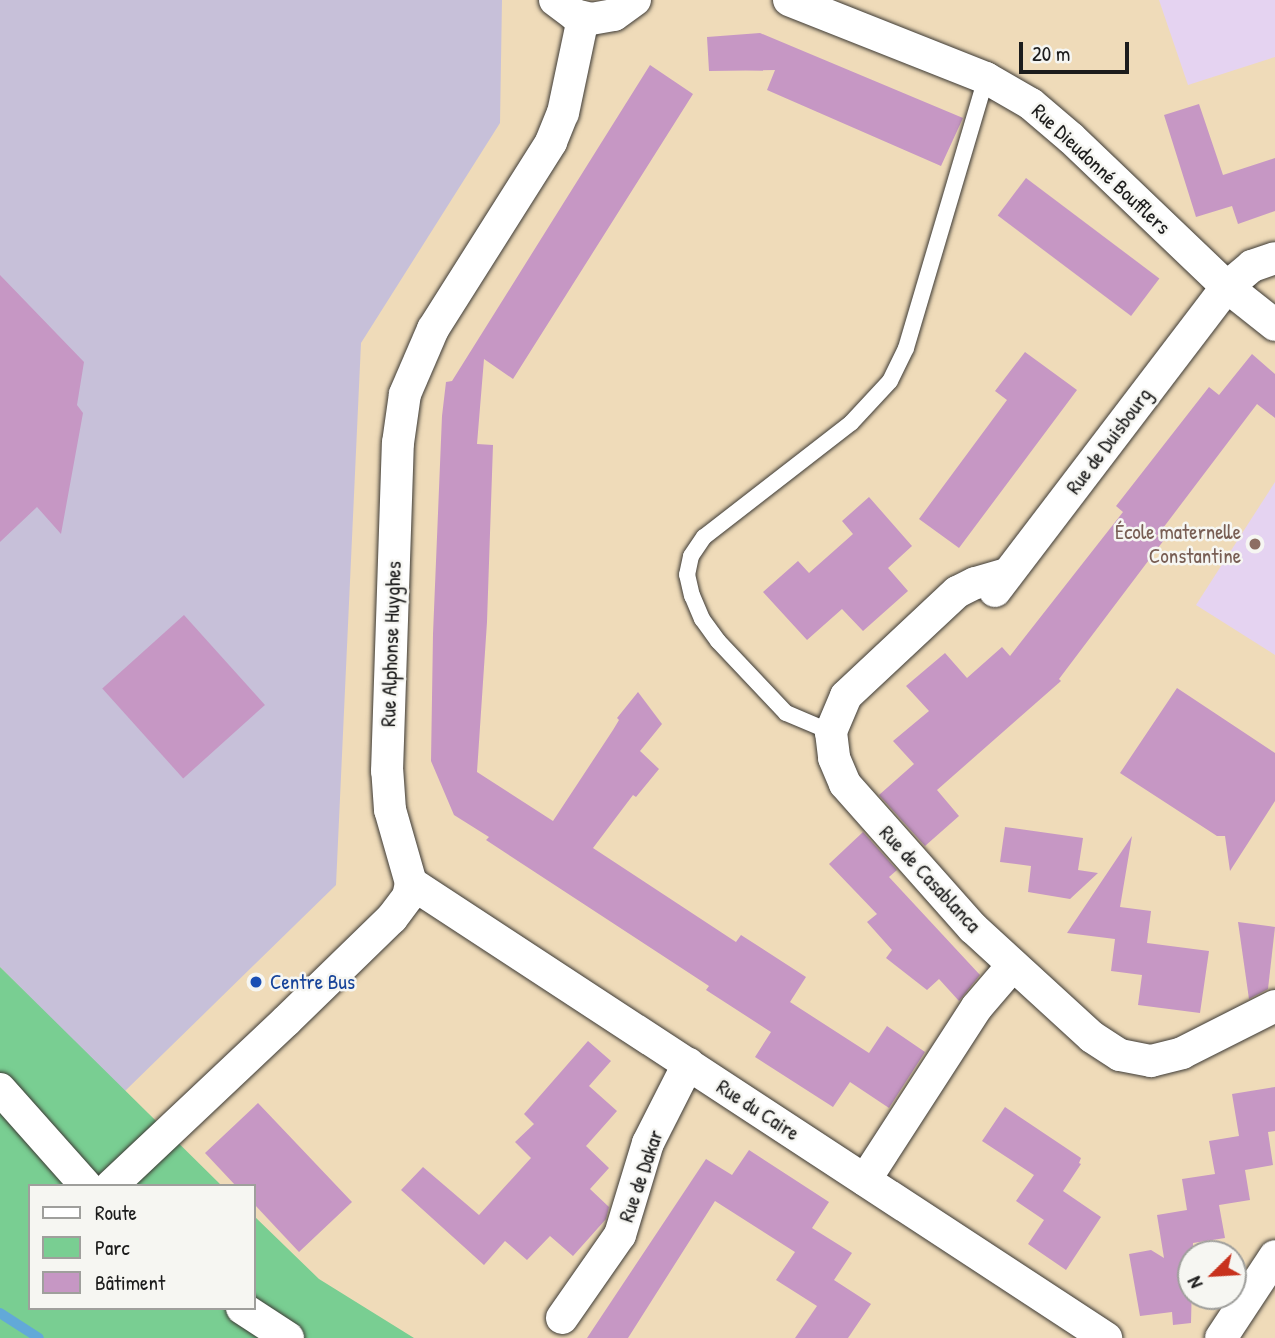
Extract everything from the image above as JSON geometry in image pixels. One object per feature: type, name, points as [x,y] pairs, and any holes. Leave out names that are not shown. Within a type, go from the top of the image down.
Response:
[{"type":"street","points":[[555,0],[568,11],[583,18],[606,18],[621,12],[635,0]]},
{"type":"street","name":"Rue Dieudonné Boufflers","points":[[789,0],[986,78],[1031,104],[1071,138],[1227,287],[1275,325]]},
{"type":"street","name":"Rue Alphonse Huyghes","points":[[411,883],[387,794],[398,443],[405,394],[433,329],[551,142],[563,113],[583,18]]},
{"type":"street","name":"Rue de Duisbourg","points":[[831,732],[839,707],[853,688],[957,592],[975,583],[999,585],[1227,287],[1252,266],[1275,258]]},
{"type":"street","name":"Rue de Casablanca","points":[[831,732],[834,758],[850,790],[967,921],[1092,1037],[1135,1060],[1151,1061],[1182,1054],[1275,1006]]},
{"type":"street","points":[[113,1184],[392,918],[408,897],[411,883]]},
{"type":"street","name":"Rue du Caire","points":[[411,883],[1106,1338]]},
{"type":"street","points":[[865,1180],[977,1007],[1013,965]]},
{"type":"street","name":"Rue de Dakar","points":[[562,1318],[620,1234],[648,1143],[688,1064]]},
{"type":"street","points":[[0,1089],[84,1184]]},
{"type":"street","points":[[1221,1338],[1275,1256]]},
{"type":"street","points":[[245,1310],[288,1338]]},
{"type":"lane","points":[[831,732],[786,713],[718,641],[702,619],[692,596],[687,575],[691,556],[704,537],[851,423],[890,381],[906,348],[986,78]]},
{"type":"shaded area","points":[[0,0],[502,0],[500,123],[361,343],[336,885],[124,1092],[0,967]]},
{"type":"shaded area","points":[[1159,0],[1275,0],[1275,57],[1188,85]]},
{"type":"shaded area","name":"École maternelle Constantine","points":[[1275,482],[1275,655],[1196,605]]},
{"type":"green space","points":[[0,967],[220,1184],[28,1184],[28,1310],[256,1310],[256,1218],[319,1279],[414,1338],[0,1338]]},
{"type":"building","points":[[760,33],[963,118],[941,166],[767,90],[775,70],[709,71],[707,37]]},
{"type":"building","points":[[650,65],[693,94],[513,379],[484,359],[477,444],[493,445],[487,622],[477,772],[553,821],[613,730],[619,720],[617,718],[638,692],[662,724],[640,751],[659,769],[636,797],[633,795],[593,848],[736,942],[741,935],[806,977],[790,1002],[869,1053],[887,1026],[925,1052],[889,1108],[850,1082],[833,1107],[755,1057],[771,1032],[706,990],[709,986],[486,840],[489,837],[454,815],[431,761],[433,634],[442,416],[446,382],[452,381]]},
{"type":"building","points":[[1199,104],[1223,175],[1275,158],[1275,211],[1238,224],[1232,206],[1196,217],[1164,115]]},
{"type":"building","points":[[1026,178],[1159,279],[1131,316],[998,216]]},
{"type":"building","points":[[0,275],[84,362],[77,405],[83,413],[61,534],[37,507],[0,542]]},
{"type":"building","points":[[1025,352],[1077,390],[959,548],[919,519],[1007,400],[995,391]]},
{"type":"building","points":[[1252,354],[1275,374],[1275,418],[1257,404],[1157,536],[1164,540],[1059,679],[1061,681],[937,790],[959,816],[925,846],[879,795],[914,764],[893,741],[929,711],[906,686],[945,653],[967,678],[1002,647],[1010,656],[1123,512],[1116,506],[1209,387],[1219,395]]},
{"type":"building","points":[[869,497],[912,546],[888,568],[908,591],[863,631],[842,609],[807,640],[763,592],[798,561],[809,573],[853,534],[842,521]]},
{"type":"building","points":[[184,615],[265,705],[183,779],[102,689]]},
{"type":"building","points":[[1177,688],[1275,753],[1275,801],[1230,871],[1225,836],[1217,836],[1120,773]]},
{"type":"building","points":[[1005,827],[1083,838],[1078,870],[1098,873],[1070,899],[1028,892],[1031,866],[1000,862]]},
{"type":"building","points":[[863,832],[897,870],[889,877],[980,975],[959,1001],[939,979],[927,990],[886,958],[892,950],[867,922],[877,914],[829,864]]},
{"type":"building","points":[[1132,836],[1120,907],[1151,911],[1147,943],[1209,951],[1200,1013],[1138,1005],[1142,975],[1111,971],[1115,939],[1067,933]]},
{"type":"building","points":[[1238,922],[1275,927],[1268,989],[1249,999]]},
{"type":"building","points":[[588,1041],[611,1061],[589,1086],[617,1111],[586,1146],[609,1168],[590,1189],[609,1207],[606,1219],[573,1256],[550,1236],[527,1260],[505,1241],[484,1265],[401,1190],[423,1167],[479,1215],[531,1158],[515,1142],[534,1124],[524,1114]]},
{"type":"building","points":[[1275,1087],[1275,1131],[1268,1132],[1273,1165],[1245,1170],[1250,1200],[1219,1205],[1225,1238],[1177,1240],[1177,1310],[1191,1310],[1191,1323],[1173,1325],[1172,1312],[1140,1316],[1129,1254],[1151,1250],[1164,1258],[1157,1215],[1187,1210],[1182,1179],[1215,1174],[1209,1141],[1239,1136],[1232,1094]]},
{"type":"building","points":[[258,1103],[352,1202],[299,1252],[256,1206],[256,1184],[234,1184],[205,1153]]},
{"type":"building","points":[[1005,1107],[1081,1158],[1081,1164],[1063,1191],[1101,1217],[1066,1270],[1028,1244],[1044,1220],[1016,1201],[1034,1175],[982,1141]]},
{"type":"building","points":[[749,1150],[829,1202],[812,1228],[852,1253],[834,1280],[871,1304],[848,1338],[795,1338],[817,1306],[776,1280],[795,1252],[715,1201],[628,1338],[587,1338],[706,1159],[732,1175]]},
{"type":"waterway","points":[[0,1313],[39,1338]]},
{"type":"place","name":"École maternelle Constantine","points":[[1255,544]]},
{"type":"place","name":"Centre Bus","points":[[256,982]]}]
